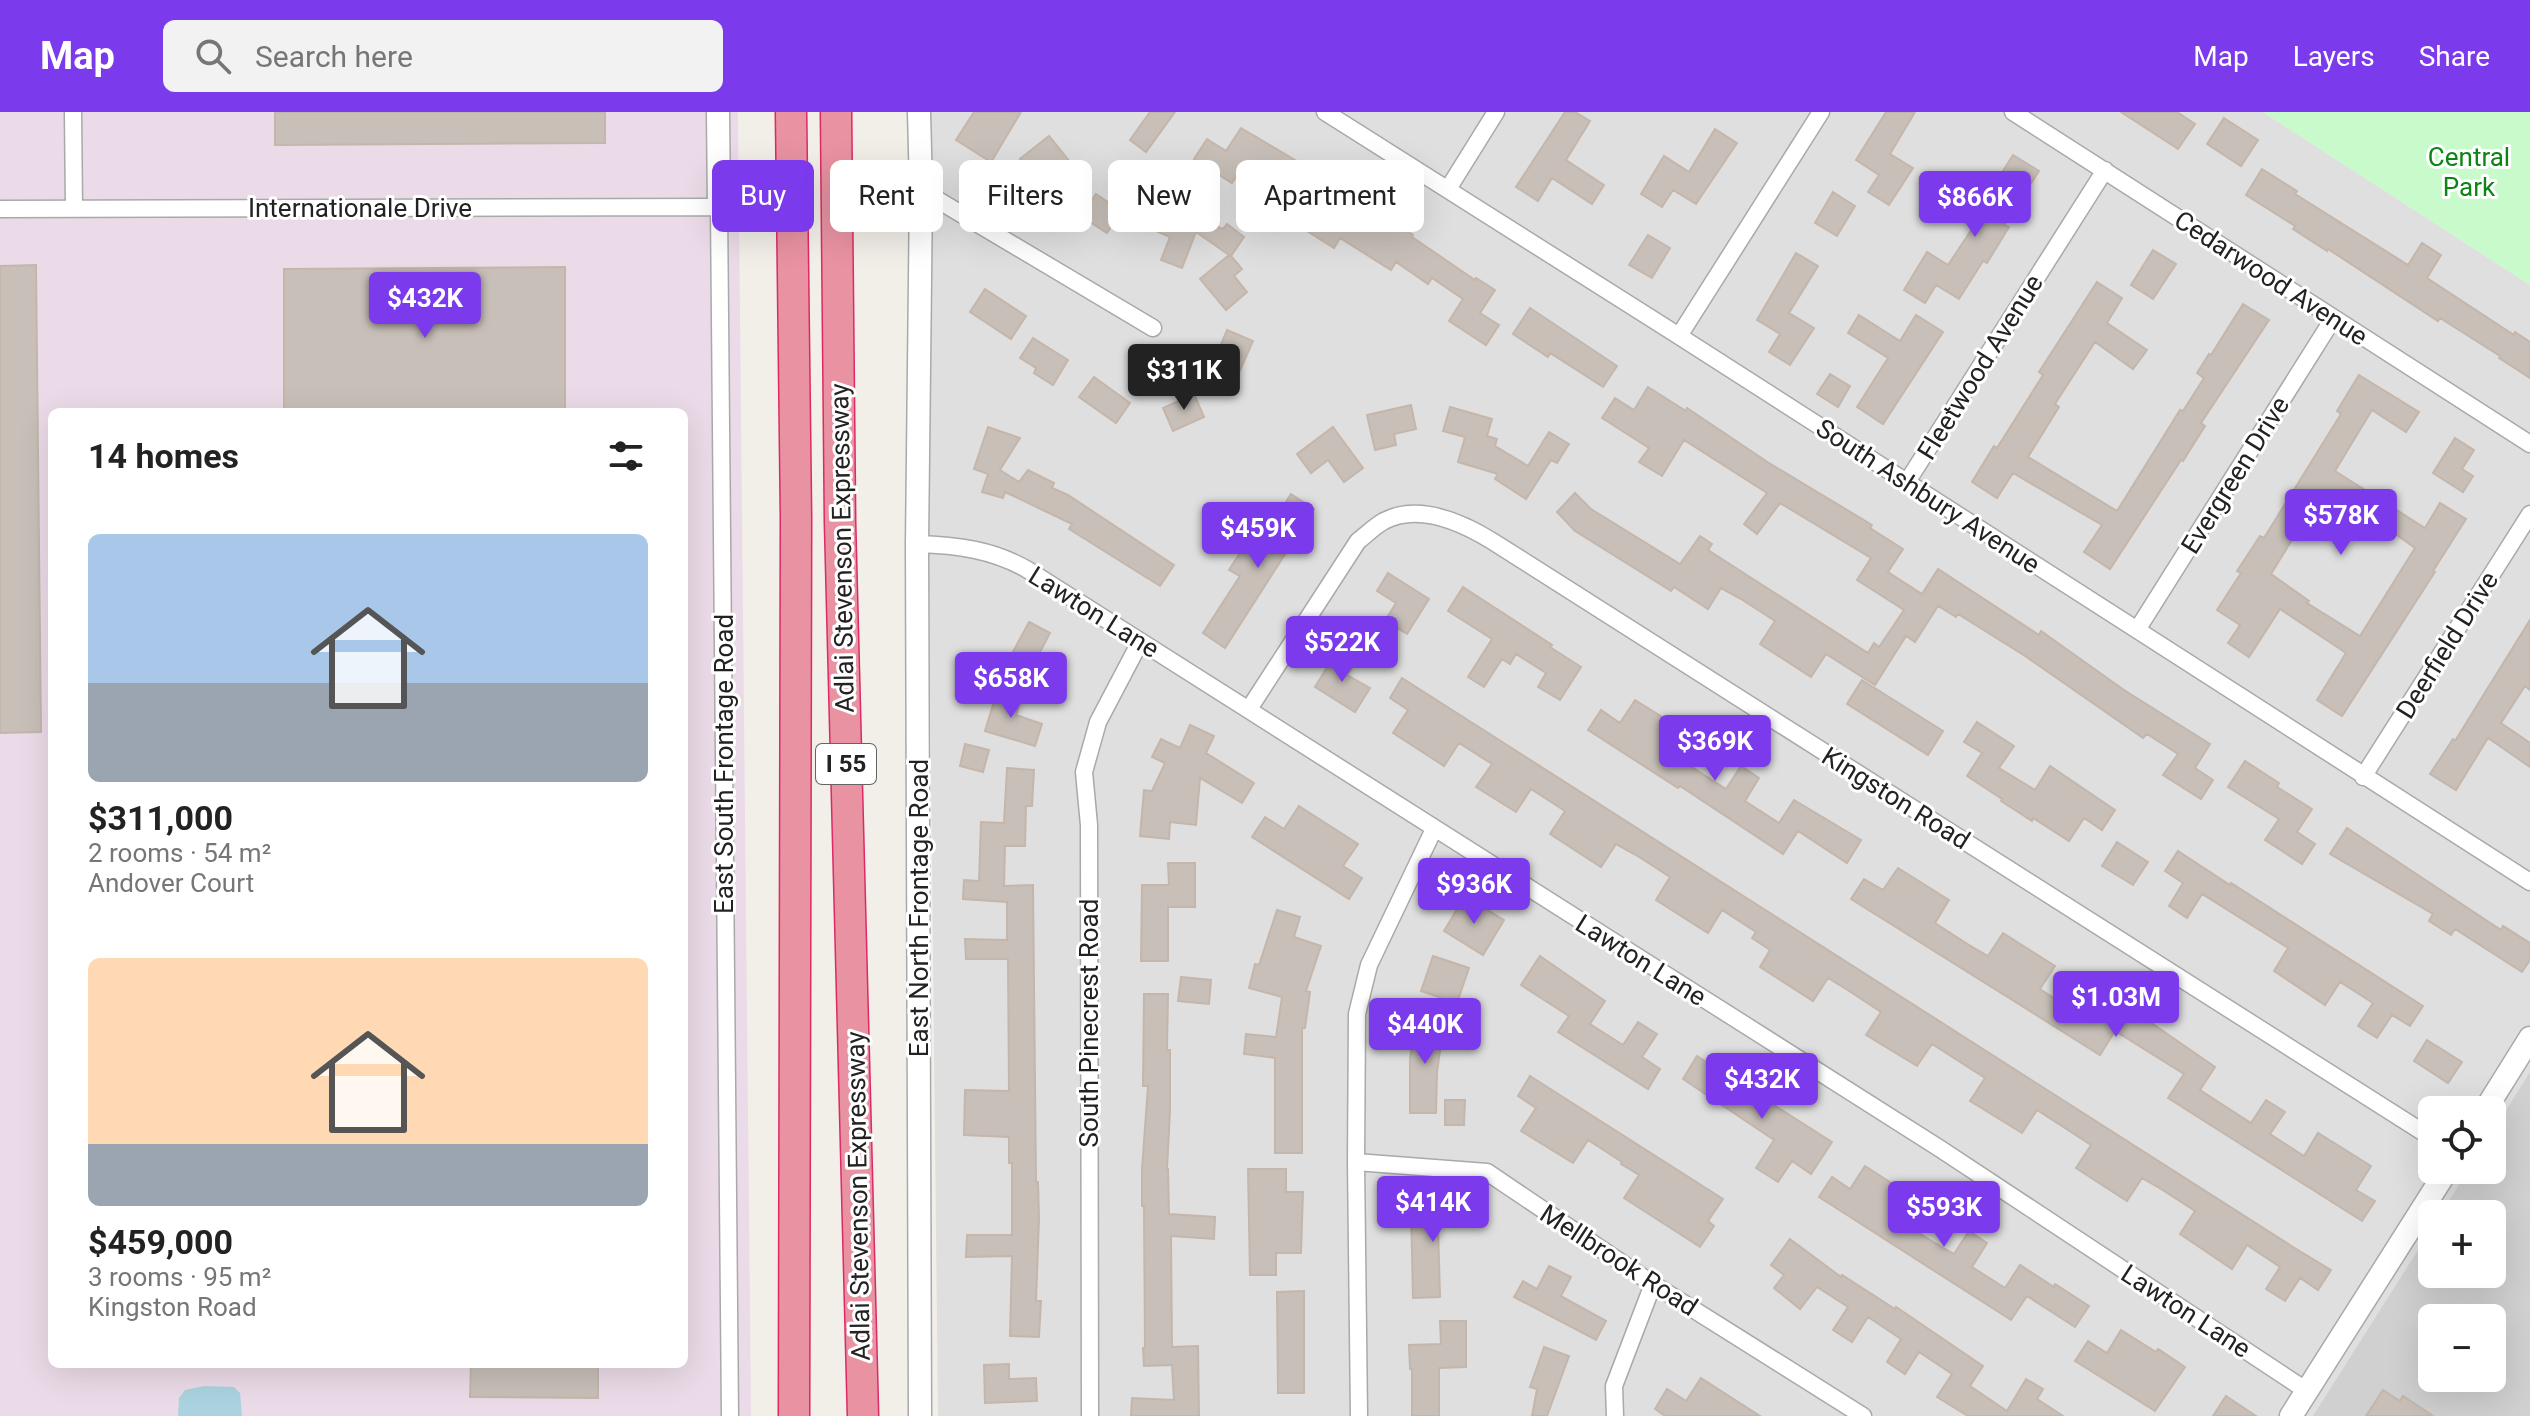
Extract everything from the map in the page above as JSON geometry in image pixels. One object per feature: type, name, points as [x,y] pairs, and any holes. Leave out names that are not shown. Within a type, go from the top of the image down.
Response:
[{"type":"highway","name":"Adlai Stevenson Expressway","points":[[791,112],[796,518],[794,1416]]},
{"type":"highway","name":"Adlai Stevenson Expressway","points":[[836,112],[840,522],[863,1416]]},
{"type":"street","points":[[73,112],[74,208]]},
{"type":"street","name":"East South Frontage Road","points":[[718,112],[719,160]]},
{"type":"street","name":"East North Frontage Road","points":[[919,112],[920,160]]},
{"type":"street","name":"South Ashbury Avenue","points":[[1325,112],[2530,882]]},
{"type":"street","points":[[1448,189],[1496,112]]},
{"type":"street","points":[[1679,336],[1821,112]]},
{"type":"street","name":"Cedarwood Avenue","points":[[2013,112],[2530,444]]},
{"type":"street","name":"Fleetwood Avenue","points":[[1907,482],[2105,170]]},
{"type":"street","points":[[943,203],[1153,328]]},
{"type":"street","name":"Internationale Drive","points":[[0,209],[712,207]]},
{"type":"street","name":"East South Frontage Road","points":[[719,232],[730,1416]]},
{"type":"street","name":"East North Frontage Road","points":[[920,1416],[917,544],[921,232]]},
{"type":"street","name":"Evergreen Drive","points":[[2137,630],[2333,319]]},
{"type":"street","name":"Deerfield Drive","points":[[2363,777],[2530,514]]},
{"type":"street","name":"Kingston Road","points":[[1249,709],[1358,541],[1385,521],[1405,515],[1449,519],[1492,541],[2418,1129]]},
{"type":"street","name":"Lawton Lane","points":[[917,544],[981,550],[1011,560],[1939,1148],[2307,1391]]},
{"type":"street","name":"South Pinecrest Road","points":[[1090,1416],[1089,825],[1084,772],[1098,722],[1140,642]]},
{"type":"street","points":[[1359,1416],[1357,1014],[1369,965],[1434,829]]},
{"type":"street","points":[[2494,1096],[2530,1038]]},
{"type":"street","name":"Mellbrook Road","points":[[1356,1162],[1487,1172],[1653,1284],[1863,1416]]},
{"type":"street","points":[[2291,1416],[2438,1184]]},
{"type":"street","points":[[1615,1416],[1614,1386],[1653,1284]]},
{"type":"shaded area","points":[[0,112],[738,112],[738,160],[712,160],[712,232],[739,232],[751,1416],[0,1416]]},
{"type":"shaded area","points":[[927,112],[2263,112],[2530,285],[2530,1416],[938,1416],[927,232],[943,232],[943,160],[927,160]]},
{"type":"shaded area","points":[[2530,1072],[2530,1416],[2313,1416],[2418,1250],[2418,1288],[2506,1288],[2506,1200],[2450,1200],[2459,1184],[2506,1184],[2506,1111]]},
{"type":"green space","name":"Central Park","points":[[2263,112],[2530,112],[2530,285]]},
{"type":"water","points":[[204,1386],[234,1387],[240,1393],[242,1416],[178,1416],[179,1398],[185,1390]]},
{"type":"building","points":[[275,112],[605,112],[605,143],[275,145]]},
{"type":"building","points":[[974,112],[1021,112],[992,160],[956,140]]},
{"type":"building","points":[[1150,112],[1175,112],[1146,152],[1130,140]]},
{"type":"building","points":[[1565,112],[1575,112],[1590,121],[1566,160],[1604,185],[1592,204],[1552,178],[1538,201],[1516,187]]},
{"type":"building","points":[[1886,112],[1915,112],[1890,154],[1913,168],[1889,205],[1868,192],[1879,175],[1856,160]]},
{"type":"building","points":[[2121,112],[2177,112],[2195,124],[2178,149]]},
{"type":"building","points":[[2224,118],[2258,140],[2241,166],[2207,144]]},
{"type":"building","points":[[1241,128],[1295,160],[1236,160],[1236,177],[1232,183],[1220,175],[1220,160],[1194,159],[1207,139],[1226,151]]},
{"type":"building","points":[[1715,129],[1737,143],[1696,204],[1673,190],[1662,207],[1641,194],[1664,156],[1689,172]]},
{"type":"building","points":[[1049,136],[1068,160],[1021,160]]},
{"type":"building","points":[[2013,155],[2039,171],[2004,225],[2009,227],[1987,263],[1983,261],[1959,299],[1936,285],[1925,303],[1904,290],[1927,252],[1948,265],[2006,178],[2001,174]]},
{"type":"building","points":[[2262,169],[2297,191],[2295,194],[2408,265],[2422,243],[2441,255],[2427,278],[2514,335],[2515,332],[2530,342],[2530,378],[2440,318],[2438,321],[2327,251],[2246,195]]},
{"type":"building","points":[[1833,192],[1855,206],[1837,236],[1815,223]]},
{"type":"building","points":[[1096,194],[1108,202],[1107,233],[1092,223],[1092,200]]},
{"type":"building","points":[[1227,224],[1244,237],[1231,256],[1242,269],[1234,276],[1247,292],[1226,310],[1200,279],[1229,255],[1196,232],[1220,232],[1220,228],[1223,229]]},
{"type":"building","points":[[1158,232],[1196,232],[1182,268],[1161,260],[1170,237]]},
{"type":"building","points":[[1309,232],[1408,232],[1475,280],[1495,290],[1480,313],[1499,325],[1486,345],[1449,321],[1463,299],[1432,278],[1428,284],[1396,262],[1391,270],[1340,238],[1334,248]]},
{"type":"building","points":[[1648,235],[1670,248],[1652,278],[1629,265]]},
{"type":"building","points":[[2153,250],[2176,264],[2153,299],[2131,285]]},
{"type":"building","points":[[1796,253],[1818,266],[1789,313],[1814,328],[1790,365],[1769,352],[1780,334],[1757,320]]},
{"type":"building","points":[[36,265],[41,732],[0,733],[0,266]]},
{"type":"building","points":[[565,267],[565,408],[284,408],[284,269]]},
{"type":"building","points":[[2097,282],[2122,298],[2107,323],[2147,350],[2133,369],[2095,342],[2055,404],[2059,407],[2028,457],[2117,511],[2180,410],[2183,411],[2204,378],[2197,373],[2243,304],[2269,320],[2201,423],[2205,426],[2183,461],[2110,569],[2084,552],[2102,525],[2013,473],[1997,498],[1972,482],[2043,375],[2039,372]]},
{"type":"building","points":[[985,289],[1026,316],[1011,339],[970,312]]},
{"type":"building","points":[[1530,308],[1617,366],[1603,387],[1550,353],[1548,357],[1513,334]]},
{"type":"building","points":[[1859,315],[1900,341],[1916,315],[1943,332],[1883,424],[1857,407],[1888,358],[1848,333]]},
{"type":"building","points":[[1227,330],[1253,341],[1234,384],[1209,373]]},
{"type":"building","points":[[1033,338],[1068,360],[1053,385],[1034,373],[1036,368],[1020,358]]},
{"type":"building","points":[[1830,374],[1850,386],[1838,407],[1817,394]]},
{"type":"building","points":[[2359,375],[2419,412],[2406,432],[2372,410],[2335,471],[2425,528],[2440,503],[2466,519],[2342,716],[2317,700],[2346,653],[2280,609],[2249,657],[2228,643],[2240,625],[2217,610],[2241,573],[2237,571],[2260,536],[2264,538],[2341,414],[2337,411]],"holes":[[[2327,493],[2361,514],[2363,511],[2415,548],[2360,636],[2307,603],[2309,601],[2271,574],[2306,517],[2311,520]]]},
{"type":"building","points":[[1094,377],[1130,403],[1116,423],[1079,397]]},
{"type":"building","points":[[1648,387],[1686,411],[1687,408],[1769,463],[1872,525],[1870,528],[1903,549],[1888,572],[1922,594],[1938,569],[2039,635],[2041,631],[2124,690],[2210,744],[2195,768],[2213,780],[2201,799],[2163,775],[2178,754],[2147,734],[2143,738],[2025,656],[1958,614],[1956,617],[1938,606],[1915,642],[1906,636],[1875,685],[1826,654],[1811,677],[1760,644],[1775,621],[1741,599],[1721,588],[1708,609],[1674,587],[1671,591],[1575,531],[1557,512],[1575,493],[1591,509],[1680,564],[1700,536],[1712,544],[1708,550],[1868,653],[1874,643],[1879,647],[1904,610],[1857,580],[1871,558],[1780,503],[1757,534],[1744,524],[1767,493],[1684,440],[1662,476],[1639,462],[1649,448],[1602,418],[1615,398],[1634,410]]},
{"type":"building","points":[[1194,394],[1204,417],[1173,431],[1163,408]]},
{"type":"building","points":[[1411,405],[1416,429],[1394,434],[1396,445],[1375,450],[1367,415]]},
{"type":"building","points":[[1450,407],[1492,419],[1487,436],[1497,439],[1495,446],[1528,466],[1549,432],[1569,444],[1557,463],[1551,460],[1526,499],[1495,479],[1498,474],[1458,462],[1465,437],[1443,431]]},
{"type":"building","points":[[988,427],[1020,438],[1000,470],[1019,482],[1028,470],[1054,483],[1052,488],[1068,495],[1174,565],[1160,586],[1069,529],[1072,524],[1005,492],[1003,498],[982,492],[988,474],[974,469]]},
{"type":"building","points":[[1333,427],[1363,468],[1344,482],[1328,460],[1311,473],[1297,454]]},
{"type":"building","points":[[2455,438],[2474,450],[2462,469],[2473,476],[2463,492],[2433,473]]},
{"type":"building","points":[[1291,494],[1314,509],[1225,648],[1203,633],[1240,576],[1229,570],[1244,547],[1254,553]]},
{"type":"building","points":[[1388,573],[1429,599],[1407,634],[1385,621],[1396,603],[1377,591]]},
{"type":"building","points":[[1463,587],[1581,667],[1560,700],[1538,687],[1546,673],[1516,654],[1510,664],[1502,659],[1484,687],[1468,677],[1492,639],[1448,611]]},
{"type":"building","points":[[2530,620],[2530,690],[2525,686],[2501,723],[2530,743],[2530,767],[2488,738],[2456,790],[2430,774],[2453,739],[2455,741]]},
{"type":"building","points":[[1029,622],[1050,633],[1040,652],[1064,665],[1053,685],[1008,661]]},
{"type":"building","points":[[1336,653],[1354,665],[1347,675],[1370,688],[1355,712],[1315,687]]},
{"type":"building","points":[[1402,678],[2331,1270],[2318,1290],[2300,1278],[2285,1301],[2266,1289],[2280,1267],[2247,1245],[2232,1269],[2180,1234],[2195,1211],[2142,1178],[2127,1201],[2076,1168],[2091,1145],[2037,1110],[2022,1133],[1970,1101],[1985,1078],[1932,1044],[1917,1066],[1866,1035],[1881,1012],[1846,989],[1828,978],[1813,1001],[1760,967],[1770,950],[1752,938],[1756,932],[1722,910],[1708,933],[1656,900],[1670,877],[1636,855],[1616,844],[1601,867],[1550,834],[1565,811],[1531,789],[1516,812],[1476,787],[1492,764],[1459,743],[1444,766],[1393,733],[1408,710],[1390,698]]},
{"type":"building","points":[[1862,680],[1943,731],[1928,755],[1847,704]]},
{"type":"building","points":[[998,688],[1022,696],[1016,715],[1042,724],[1035,746],[985,731]]},
{"type":"building","points":[[1635,700],[1688,733],[1673,755],[1726,789],[1741,766],[1759,778],[1745,801],[1779,823],[1794,800],[1861,840],[1847,863],[1798,831],[1783,854],[1588,730],[1601,710],[1620,723]]},
{"type":"building","points":[[1977,722],[2014,746],[1999,768],[2035,790],[2050,766],[2115,810],[2102,830],[2084,818],[2069,841],[2033,818],[2032,821],[1967,776],[1982,753],[1964,742]]},
{"type":"building","points":[[1190,725],[1214,736],[1206,753],[1254,783],[1242,803],[1200,778],[1196,825],[1170,822],[1169,839],[1140,836],[1144,790],[1152,791],[1165,763],[1152,757],[1161,739],[1180,748]]},
{"type":"building","points":[[965,744],[989,750],[983,772],[960,766]]},
{"type":"building","points":[[2245,761],[2279,783],[2277,787],[2312,809],[2297,832],[2315,844],[2302,864],[2265,840],[2279,819],[2228,787]]},
{"type":"building","points":[[1007,768],[1034,770],[1032,806],[1026,806],[1025,846],[1005,846],[1004,886],[1033,885],[1039,1218],[1036,1301],[1041,1301],[1039,1337],[1010,1336],[1012,1256],[966,1257],[967,1235],[1012,1235],[1009,1137],[964,1135],[965,1090],[1009,1091],[1008,959],[966,959],[965,939],[1007,940],[1007,902],[963,899],[964,880],[979,881],[981,822],[1004,823]]},
{"type":"building","points":[[1299,806],[1358,844],[1343,866],[1362,878],[1349,899],[1252,837],[1265,817],[1284,829]]},
{"type":"building","points":[[2347,828],[2501,930],[2503,926],[2530,943],[2530,960],[2522,972],[2455,929],[2451,935],[2429,921],[2433,914],[2330,854]]},
{"type":"building","points":[[2117,842],[2148,862],[2133,885],[2102,866]]},
{"type":"building","points":[[2178,851],[2423,1006],[2410,1026],[2392,1015],[2377,1038],[2358,1026],[2373,1003],[2340,982],[2325,1005],[2274,971],[2288,948],[2202,894],[2187,918],[2169,906],[2183,883],[2165,871]]},
{"type":"building","points":[[1168,863],[1195,863],[1195,907],[1168,907],[1168,961],[1141,961],[1142,885],[1169,885]]},
{"type":"building","points":[[1898,868],[1949,900],[1935,923],[1969,945],[1988,956],[2003,933],[2055,966],[2040,989],[2075,1012],[2094,1023],[2109,1000],[2145,1023],[2147,1020],[2215,1067],[2200,1090],[2251,1123],[2266,1100],[2285,1112],[2270,1134],[2304,1156],[2318,1133],[2371,1166],[2356,1190],[2375,1201],[2362,1221],[2168,1098],[2184,1074],[2115,1031],[2100,1055],[1851,899],[1864,879],[1883,890]]},
{"type":"building","points":[[1465,896],[1504,920],[1483,955],[1444,931]]},
{"type":"building","points":[[1277,910],[1300,917],[1294,937],[1321,946],[1306,991],[1310,992],[1305,1028],[1302,1028],[1302,1153],[1275,1153],[1275,1058],[1244,1054],[1246,1034],[1276,1037],[1282,997],[1249,988],[1255,964],[1259,965]]},
{"type":"building","points":[[1433,956],[1469,968],[1457,1003],[1421,991]]},
{"type":"building","points":[[1540,956],[1605,1001],[1590,1024],[1623,1045],[1638,1022],[1657,1034],[1642,1057],[1660,1069],[1648,1089],[1558,1032],[1569,1016],[1521,985]]},
{"type":"building","points":[[1181,977],[1211,980],[1209,1004],[1178,1001]]},
{"type":"building","points":[[1144,994],[1168,994],[1169,1214],[1215,1217],[1214,1239],[1171,1236],[1172,1347],[1198,1346],[1199,1416],[1131,1416],[1132,1398],[1174,1400],[1172,1365],[1144,1366],[1142,1169],[1148,1086],[1143,1086]]},
{"type":"building","points":[[1416,1018],[1444,1022],[1437,1072],[1436,1113],[1410,1113],[1410,1059]]},
{"type":"building","points":[[2427,1040],[2462,1062],[2448,1083],[2414,1061]]},
{"type":"building","points":[[1697,1056],[1832,1142],[1811,1174],[1792,1161],[1778,1182],[1756,1168],[1774,1140],[1683,1079]]},
{"type":"building","points":[[1530,1076],[1723,1199],[1708,1221],[1714,1226],[1700,1247],[1624,1198],[1639,1175],[1622,1162],[1588,1140],[1573,1163],[1521,1131],[1536,1108],[1518,1096]]},
{"type":"building","points":[[1445,1100],[1465,1100],[1464,1125],[1445,1125]]},
{"type":"building","points":[[1865,1166],[1916,1199],[1901,1222],[1954,1254],[1969,1231],[1987,1243],[1972,1267],[2005,1288],[2020,1265],[2089,1306],[2075,1327],[2027,1296],[2011,1320],[1819,1197],[1832,1177],[1850,1189]]},
{"type":"building","points":[[1248,1169],[1286,1169],[1286,1192],[1303,1192],[1301,1253],[1276,1253],[1276,1275],[1250,1275]]},
{"type":"building","points":[[1461,1205],[1477,1205],[1477,1226],[1438,1226],[1440,1297],[1413,1298],[1411,1208],[1461,1208]]},
{"type":"building","points":[[1790,1239],[1841,1277],[1896,1307],[1983,1366],[1970,1386],[2007,1411],[2026,1379],[2043,1389],[2037,1399],[2063,1416],[1968,1416],[1937,1397],[1952,1374],[1919,1352],[1905,1374],[1887,1362],[1901,1339],[1868,1317],[1852,1342],[1833,1330],[1848,1307],[1817,1287],[1800,1309],[1774,1288],[1784,1275],[1771,1265]]},
{"type":"building","points":[[1549,1266],[1571,1277],[1561,1296],[1606,1321],[1596,1340],[1514,1297],[1523,1281],[1537,1289]]},
{"type":"building","points":[[1304,1291],[1304,1393],[1278,1393],[1277,1292]]},
{"type":"building","points":[[1440,1321],[1466,1321],[1466,1367],[1439,1368],[1439,1416],[1412,1416],[1409,1345],[1441,1344]]},
{"type":"building","points":[[2121,1330],[2185,1367],[2155,1411],[2075,1361],[2088,1341],[2107,1353]]},
{"type":"building","points":[[1544,1347],[1569,1356],[1547,1416],[1532,1416],[1537,1389],[1530,1387]]},
{"type":"building","points":[[1009,1364],[1009,1379],[1036,1378],[1037,1401],[985,1403],[984,1365]]},
{"type":"building","points":[[471,1368],[598,1368],[598,1398],[470,1397]]},
{"type":"building","points":[[1701,1378],[1760,1416],[1665,1416],[1655,1409],[1667,1389],[1686,1401]]},
{"type":"building","points":[[2383,1390],[2400,1401],[2403,1396],[2433,1416],[2366,1416]]},
{"type":"building","points":[[2226,1396],[2256,1416],[2213,1416]]}]
